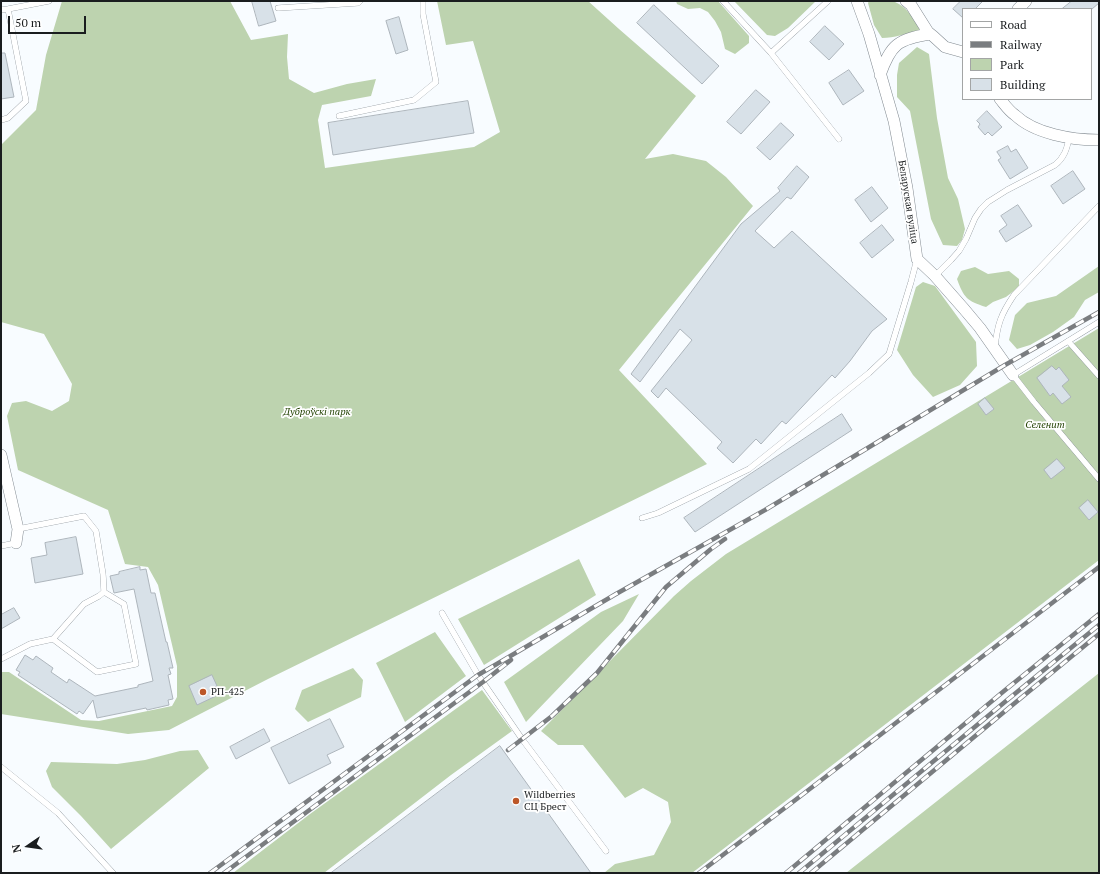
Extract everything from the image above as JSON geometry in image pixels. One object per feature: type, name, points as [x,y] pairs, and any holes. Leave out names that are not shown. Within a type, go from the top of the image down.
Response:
[{"type":"street","name":"Беларуская вуліца","points":[[857,1],[869,34],[894,121],[907,188],[917,259]]},
{"type":"street","points":[[909,2],[930,34],[945,47],[962,52]]},
{"type":"street","points":[[880,75],[889,53],[896,45],[903,40],[912,37],[930,34]]},
{"type":"street","points":[[1001,100],[1014,115],[1026,124],[1069,138],[1099,140]]},
{"type":"street","points":[[917,259],[964,309],[1013,375]]},
{"type":"street","points":[[1,455],[18,529],[16,543]]},
{"type":"lane","points":[[1,10],[49,1]]},
{"type":"lane","points":[[278,8],[358,3],[360,1]]},
{"type":"lane","points":[[339,116],[414,100],[436,82],[423,14],[423,1]]},
{"type":"lane","points":[[723,1],[771,52],[839,139]]},
{"type":"lane","points":[[771,52],[828,1]]},
{"type":"lane","points":[[1,120],[8,118],[26,101],[8,9]]},
{"type":"lane","points":[[934,276],[959,251],[981,209],[997,196],[1060,161],[1066,151],[1069,138]]},
{"type":"lane","points":[[995,350],[999,322],[1005,308],[1014,295],[1099,206]]},
{"type":"lane","points":[[642,518],[658,513],[749,468],[879,364],[889,354],[912,282],[917,259]]},
{"type":"lane","points":[[1099,322],[1013,375],[1099,479]]},
{"type":"lane","points":[[1068,341],[1099,376]]},
{"type":"lane","points":[[18,529],[84,516],[96,531],[103,574],[104,592]]},
{"type":"lane","points":[[1,546],[16,543]]},
{"type":"lane","points":[[1,659],[30,644],[54,639],[84,604],[104,592]]},
{"type":"lane","points":[[54,639],[97,672],[136,664],[124,604],[104,592]]},
{"type":"lane","points":[[442,613],[478,674],[522,739],[606,851]]},
{"type":"lane","points":[[1,767],[58,813],[113,873]]},
{"type":"green space","name":"Дуброўскі парк","points":[[62,1],[230,1],[251,40],[288,34],[287,57],[289,79],[314,93],[347,84],[376,79],[371,96],[322,105],[318,120],[325,168],[474,147],[500,132],[473,41],[446,45],[437,1],[588,1],[696,96],[645,159],[673,154],[706,161],[726,177],[753,206],[619,370],[707,464],[268,679],[169,730],[128,734],[1,714],[1,672],[9,672],[81,720],[99,721],[172,706],[177,697],[177,666],[158,585],[148,567],[125,564],[108,510],[18,470],[7,416],[12,403],[26,401],[52,411],[69,401],[72,384],[44,334],[1,322],[1,145],[36,110],[46,55]]},
{"type":"green space","points":[[676,1],[718,1],[749,36],[749,43],[735,54],[725,49],[721,32],[708,12],[700,8],[688,9],[677,4]]},
{"type":"green space","points":[[734,1],[816,1],[788,28],[775,36],[767,35]]},
{"type":"green space","points":[[869,1],[890,1],[903,6],[920,28],[917,33],[882,38],[874,25],[868,3]]},
{"type":"green space","points":[[917,47],[929,54],[937,118],[948,178],[958,199],[965,229],[962,240],[957,246],[943,245],[931,219],[910,111],[897,97],[897,75],[899,63]]},
{"type":"green space","points":[[1099,266],[1099,292],[1085,300],[1074,317],[1053,332],[1030,345],[1017,349],[1009,340],[1015,315],[1027,303],[1056,296]]},
{"type":"green space","points":[[975,267],[988,274],[1009,271],[1019,279],[1019,287],[1006,297],[993,302],[986,307],[974,303],[964,295],[957,279],[961,271]]},
{"type":"green space","points":[[923,282],[935,286],[976,342],[977,366],[960,385],[933,397],[913,375],[897,350],[916,287]]},
{"type":"green space","name":"Селенит","points":[[1099,328],[1099,560],[692,873],[604,873],[615,864],[654,855],[671,822],[668,802],[643,788],[625,798],[583,745],[558,745],[541,731],[674,596],[726,554]]},
{"type":"green space","points":[[579,559],[596,595],[484,665],[458,619]]},
{"type":"green space","points":[[639,594],[623,621],[526,722],[504,682],[601,612]]},
{"type":"green space","points":[[435,632],[466,676],[405,722],[376,663]]},
{"type":"green space","points":[[353,668],[363,680],[361,697],[308,722],[295,709],[302,690]]},
{"type":"green space","points":[[1099,673],[1099,873],[846,873]]},
{"type":"green space","points":[[482,690],[512,731],[451,775],[324,873],[233,873],[310,814]]},
{"type":"green space","points":[[198,750],[209,768],[111,849],[52,787],[46,771],[51,762],[117,764],[145,760],[180,751]]},
{"type":"building","points":[[252,1],[270,1],[276,21],[259,26]]},
{"type":"building","points":[[961,1],[983,1],[976,8],[962,8],[962,17],[953,9]]},
{"type":"building","points":[[1072,1],[1099,1],[1099,3],[1092,9],[1063,8]]},
{"type":"building","points":[[654,5],[719,66],[702,84],[637,23]]},
{"type":"building","points":[[399,17],[408,50],[396,54],[386,21]]},
{"type":"building","points":[[825,26],[844,44],[829,60],[810,42]]},
{"type":"building","points":[[1,53],[5,53],[14,97],[1,99]]},
{"type":"building","points":[[849,70],[864,91],[843,105],[829,83]]},
{"type":"building","points":[[756,90],[770,102],[741,134],[727,122]]},
{"type":"building","points":[[468,101],[474,133],[333,155],[328,123]]},
{"type":"building","points":[[987,111],[1002,127],[992,136],[988,132],[985,135],[978,127],[980,124],[977,121]]},
{"type":"building","points":[[781,123],[794,135],[770,160],[757,148]]},
{"type":"building","points":[[1008,146],[1011,152],[1016,149],[1028,168],[1010,179],[998,160],[1001,158],[997,152]]},
{"type":"building","points":[[797,166],[809,177],[791,199],[787,197],[755,231],[774,248],[792,231],[887,319],[872,331],[850,361],[835,378],[832,375],[786,424],[782,421],[761,444],[756,439],[733,463],[717,448],[722,442],[666,388],[658,398],[651,391],[692,340],[680,329],[640,382],[631,374],[741,224],[780,191],[778,188]]},
{"type":"building","points":[[1073,171],[1085,189],[1063,204],[1051,186]]},
{"type":"building","points":[[872,187],[888,208],[871,222],[855,200]]},
{"type":"building","points":[[1018,205],[1032,226],[1006,242],[999,231],[1007,225],[1001,216]]},
{"type":"building","points":[[882,225],[894,240],[872,258],[860,243]]},
{"type":"building","points":[[1052,366],[1056,370],[1059,367],[1069,380],[1062,386],[1071,397],[1062,404],[1053,393],[1050,396],[1037,378]]},
{"type":"building","points":[[985,398],[994,409],[986,415],[978,404]]},
{"type":"building","points":[[842,414],[852,430],[695,532],[684,518]]},
{"type":"building","points":[[1057,459],[1065,468],[1051,479],[1044,470]]},
{"type":"building","points":[[1088,500],[1098,512],[1089,520],[1079,508]]},
{"type":"building","points":[[76,537],[83,574],[35,583],[31,558],[47,555],[45,543]]},
{"type":"building","points":[[140,567],[140,570],[146,569],[151,593],[155,593],[173,668],[169,668],[171,674],[168,675],[173,699],[168,700],[169,705],[97,718],[93,700],[83,714],[79,711],[77,714],[18,675],[20,672],[16,670],[25,655],[33,660],[36,656],[53,668],[51,672],[67,683],[69,679],[95,696],[138,687],[138,685],[153,681],[134,589],[114,593],[110,576],[119,574],[119,572]]},
{"type":"building","points":[[14,608],[20,618],[1,629],[1,615]]},
{"type":"building","name":"РП-425","points":[[212,675],[217,686],[212,689],[216,696],[197,705],[189,686]]},
{"type":"building","points":[[330,719],[344,747],[327,755],[331,763],[289,784],[271,748]]},
{"type":"building","points":[[264,729],[270,741],[236,759],[230,747]]},
{"type":"building","points":[[500,746],[591,873],[331,873]]},
{"type":"railway","points":[[210,873],[478,675],[616,594],[765,510],[1005,365],[1099,312]]},
{"type":"railway","points":[[508,750],[552,716],[597,673],[666,587],[725,539]]},
{"type":"railway","points":[[699,873],[1099,567]]},
{"type":"railway","points":[[786,873],[1004,691],[1099,614]]},
{"type":"railway","points":[[799,873],[1099,625]]},
{"type":"railway","points":[[811,873],[1099,634]]},
{"type":"railway","points":[[224,873],[511,660]]},
{"type":"place","name":"РП-425","points":[[203,692]]},
{"type":"place","name":"Wildberries СЦ Брест","points":[[516,801]]}]
